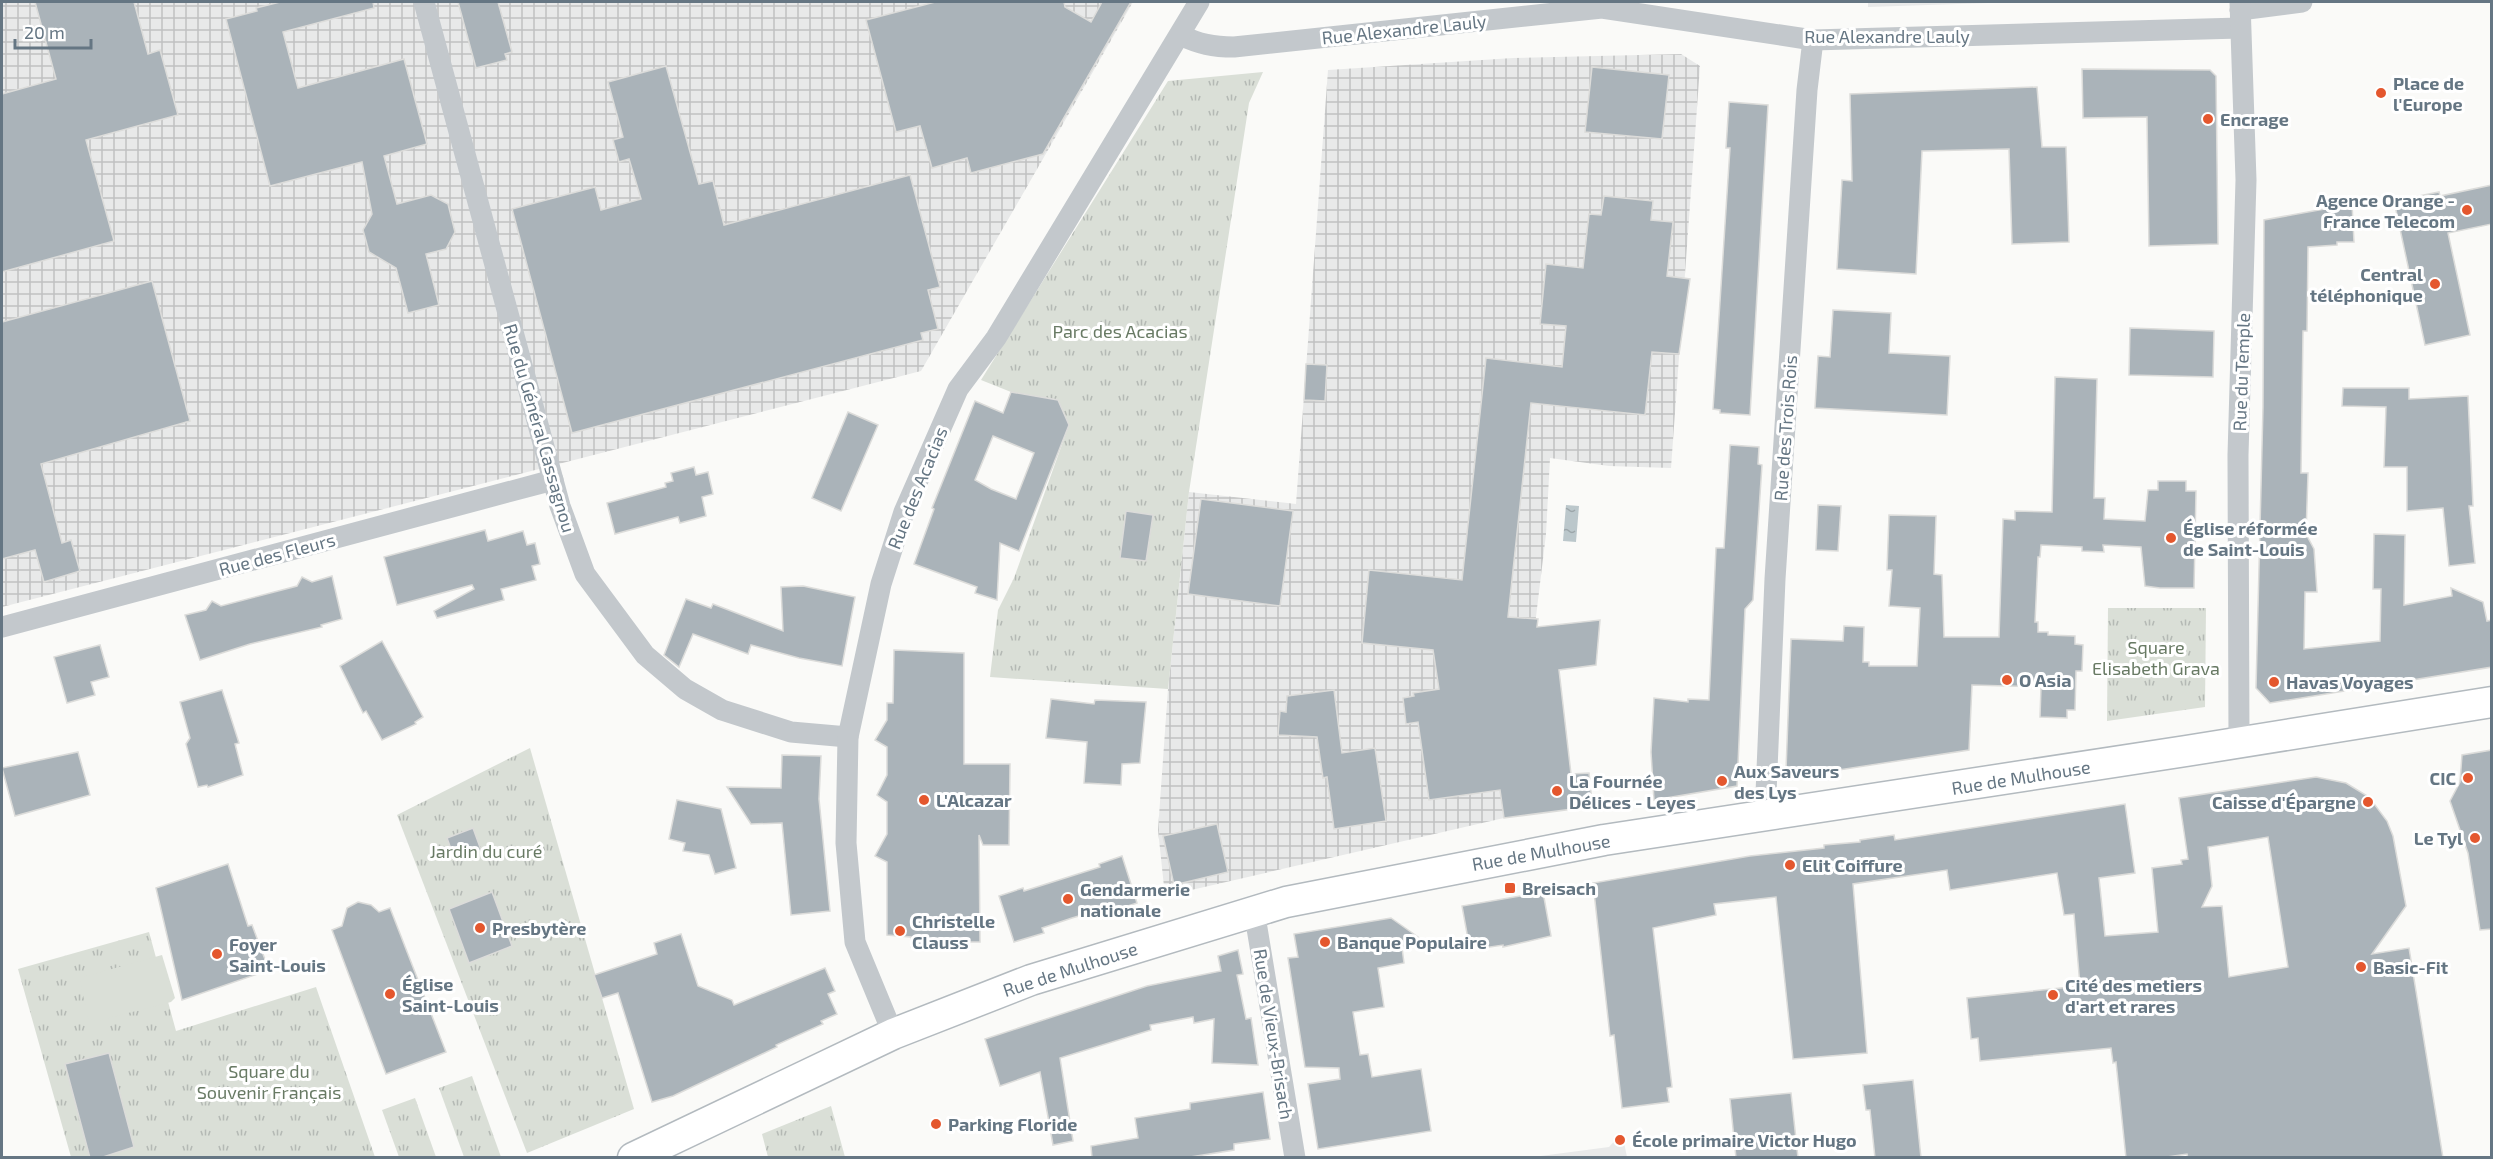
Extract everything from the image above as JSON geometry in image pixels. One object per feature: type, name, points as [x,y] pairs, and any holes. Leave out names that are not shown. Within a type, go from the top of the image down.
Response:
[{"type":"main road","name":"Rue de Mulhouse","points":[[633,1158],[892,1034],[1031,980],[1254,910],[1382,882],[1554,849],[2492,702]]},
{"type":"street","name":"Rue du Général Cassagnou","points":[[424,2],[560,506],[585,574],[645,655],[685,689],[722,710],[791,732],[848,737]]},
{"type":"street","name":"Rue des Acacias","points":[[892,1034],[855,942],[846,843],[848,737],[881,584],[904,512],[958,389],[996,338],[1199,2]]},
{"type":"street","points":[[2240,13],[2302,2]]},
{"type":"street","name":"Rue Alexandre Lauly","points":[[1175,44],[1197,43],[1212,47],[1234,47],[1602,8],[1813,40],[2240,13]]},
{"type":"street","name":"Rue du Temple","points":[[2239,743],[2238,466],[2246,180],[2240,13]]},
{"type":"street","name":"Rue des Trois Rois","points":[[1765,817],[1775,579],[1807,90],[1813,40]]},
{"type":"street","name":"Rue des Fleurs","points":[[2,627],[553,480]]},
{"type":"street","name":"Rue de Vieux-Brisach","points":[[1254,910],[1295,1158]]},
{"type":"shaded area","points":[[2,2],[1133,2],[921,371],[2,607]]},
{"type":"shaded area","points":[[1868,2],[2018,2],[1868,7]]},
{"type":"shaded area","points":[[1681,54],[1700,66],[1671,468],[1609,466],[1550,458],[1546,534],[1531,658],[1504,818],[1165,896],[1158,830],[1168,689],[1189,492],[1296,504],[1328,70],[1513,58]]},
{"type":"shaded area","name":"École primaire Victor Hugo","points":[[1622,1133],[1627,1157],[1533,1157],[1609,1147]]},
{"type":"green space","name":"Parc des Acacias","points":[[1263,72],[1249,103],[1189,492],[1168,689],[990,677],[998,610],[1014,578],[1069,425],[1058,400],[1011,392],[981,380],[1168,81]]},
{"type":"green space","name":"Square Elisabeth Grava","points":[[2108,608],[2206,608],[2205,707],[2107,721]]},
{"type":"green space","name":"Jardin du curé","points":[[530,748],[634,1109],[527,1153],[397,815]]},
{"type":"green space","name":"Square du Souvenir Français","points":[[149,932],[176,1031],[316,987],[375,1157],[71,1157],[18,969]]},
{"type":"green space","points":[[162,955],[175,998],[171,1002],[97,1021],[88,1018],[80,981],[83,977]]},
{"type":"green space","points":[[472,1076],[501,1157],[464,1157],[439,1088]]},
{"type":"green space","points":[[415,1098],[436,1157],[399,1157],[382,1110]]},
{"type":"green space","points":[[831,1106],[845,1157],[768,1157],[762,1134]]},
{"type":"water","points":[[1566,505],[1579,506],[1576,542],[1563,541]]},
{"type":"building","points":[[35,2],[134,2],[148,54],[160,50],[178,115],[86,140],[114,241],[2,272],[2,94],[56,79]]},
{"type":"building","points":[[280,2],[373,2],[374,8],[283,32],[298,88],[404,59],[427,144],[384,156],[397,204],[431,195],[448,204],[455,232],[446,249],[426,254],[439,305],[408,313],[396,268],[369,252],[363,230],[372,214],[362,162],[270,186],[226,19]]},
{"type":"building","points":[[458,2],[498,2],[512,52],[505,54],[507,60],[476,68]]},
{"type":"building","points":[[935,2],[1064,2],[1065,7],[1091,22],[1102,2],[1131,2],[1043,154],[971,173],[967,158],[932,168],[920,126],[896,132],[866,20]]},
{"type":"building","points":[[666,66],[699,184],[713,181],[724,225],[910,175],[940,287],[928,290],[938,329],[921,333],[923,340],[572,433],[512,209],[595,187],[601,210],[641,199],[629,159],[619,162],[613,140],[623,137],[608,82]]},
{"type":"building","points":[[1592,67],[1669,75],[1662,139],[1585,132]]},
{"type":"building","points":[[2082,69],[2210,70],[2216,76],[2218,244],[2149,246],[2147,117],[2083,118]]},
{"type":"building","points":[[2037,87],[2042,147],[2066,147],[2069,242],[2012,244],[2009,149],[1922,151],[1916,274],[1837,269],[1842,180],[1852,181],[1850,94]]},
{"type":"building","points":[[1729,102],[1768,105],[1750,415],[1720,413],[1720,410],[1713,409],[1730,148],[1726,148]]},
{"type":"building","name":"Central téléphonique","points":[[2492,185],[2492,224],[2448,233],[2470,335],[2425,345],[2394,201],[2439,192],[2440,196]]},
{"type":"building","points":[[1604,196],[1653,201],[1651,220],[1673,222],[1667,276],[1690,279],[1679,354],[1652,352],[1645,415],[1531,403],[1508,617],[1538,619],[1537,627],[1600,620],[1596,665],[1559,670],[1571,774],[1589,773],[1592,802],[1588,803],[1588,807],[1504,818],[1500,790],[1429,800],[1418,722],[1406,724],[1403,698],[1414,696],[1413,693],[1439,689],[1433,650],[1362,643],[1369,570],[1462,580],[1486,358],[1562,367],[1566,326],[1540,324],[1546,264],[1583,268],[1589,214],[1601,215]]},
{"type":"building","points":[[2352,204],[2354,242],[2337,242],[2337,245],[2308,247],[2307,331],[2303,331],[2301,473],[2308,473],[2306,534],[2314,549],[2317,592],[2305,592],[2304,649],[2380,641],[2381,589],[2373,589],[2374,534],[2405,535],[2404,605],[2452,596],[2451,588],[2483,602],[2487,621],[2492,620],[2492,667],[2270,703],[2256,688],[2263,407],[2264,220]]},
{"type":"building","points":[[152,281],[190,421],[41,464],[62,543],[71,540],[80,571],[44,582],[35,550],[2,559],[2,322]]},
{"type":"building","points":[[1833,310],[1891,313],[1889,353],[1950,356],[1947,415],[1815,408],[1818,356],[1830,357]]},
{"type":"building","points":[[2130,328],[2214,331],[2213,377],[2129,375]]},
{"type":"building","points":[[1306,364],[1327,365],[1325,401],[1304,400]]},
{"type":"building","points":[[2055,377],[2097,379],[2094,498],[2105,498],[2104,519],[2145,521],[2148,490],[2158,490],[2158,481],[2186,481],[2186,491],[2196,491],[2194,588],[2145,586],[2141,547],[2103,545],[2104,552],[2082,551],[2082,547],[2041,545],[2040,557],[2038,557],[2035,622],[2038,622],[2038,632],[2048,632],[2048,635],[2075,636],[2075,644],[2083,645],[2082,671],[2076,671],[2075,710],[2067,710],[2067,718],[2040,717],[2041,687],[1972,685],[1969,750],[1793,777],[1786,770],[1791,639],[1843,641],[1844,626],[1864,627],[1863,662],[1869,662],[1869,666],[1917,666],[1920,608],[1889,606],[1892,570],[1887,570],[1889,515],[1936,516],[1934,574],[1942,575],[1944,637],[1999,637],[2003,519],[2015,520],[2015,511],[2052,512]]},
{"type":"building","points":[[2343,388],[2409,388],[2409,399],[2468,396],[2473,506],[2469,506],[2475,563],[2449,566],[2443,508],[2407,511],[2407,467],[2384,467],[2386,407],[2342,406]]},
{"type":"building","points":[[1011,392],[1058,400],[1069,425],[1019,551],[1000,543],[997,600],[975,593],[977,587],[914,564],[934,509],[932,508],[975,401],[1003,413]],"holes":[[[993,436],[1034,453],[1016,499],[975,480]]]},
{"type":"building","points":[[848,412],[878,425],[841,511],[812,498]]},
{"type":"building","points":[[1730,445],[1759,447],[1758,464],[1762,465],[1753,600],[1745,609],[1737,786],[1654,800],[1651,752],[1654,698],[1688,702],[1688,699],[1709,700],[1716,548],[1724,548]]},
{"type":"building","points":[[694,467],[696,475],[708,472],[713,494],[702,497],[706,516],[680,523],[678,517],[615,534],[607,503],[666,487],[665,483],[673,481],[671,473]]},
{"type":"building","points":[[1201,499],[1293,511],[1280,606],[1188,594]]},
{"type":"building","points":[[1818,505],[1841,506],[1838,551],[1816,550]]},
{"type":"building","points":[[1126,511],[1153,515],[1146,561],[1120,558]]},
{"type":"building","points":[[485,530],[488,541],[523,531],[527,545],[535,543],[540,564],[532,566],[536,580],[501,589],[504,600],[437,618],[434,611],[474,589],[472,585],[397,605],[384,557]]},
{"type":"building","points":[[332,576],[342,619],[321,625],[322,627],[250,644],[200,660],[185,615],[206,610],[212,601],[221,606],[297,586],[302,577],[312,582]]},
{"type":"building","points":[[803,586],[855,597],[842,666],[799,658],[751,645],[748,654],[693,634],[679,667],[664,655],[686,599],[711,608],[713,604],[783,631],[781,587]]},
{"type":"building","points":[[382,641],[423,717],[415,722],[416,724],[382,740],[366,711],[363,713],[340,666]]},
{"type":"building","points":[[100,645],[109,677],[91,682],[95,695],[67,703],[54,657]]},
{"type":"building","name":"L'Alcazar","points":[[894,650],[964,653],[964,764],[1010,764],[1009,845],[983,845],[979,835],[980,942],[951,942],[951,946],[911,947],[911,937],[887,935],[887,862],[875,856],[887,834],[887,802],[877,795],[887,775],[887,747],[875,740],[887,720],[887,703],[893,703]]},
{"type":"building","points":[[222,690],[239,743],[235,744],[243,775],[208,787],[207,785],[198,787],[186,744],[190,738],[180,702]]},
{"type":"building","points":[[1334,690],[1342,753],[1375,748],[1386,821],[1334,829],[1327,777],[1323,778],[1317,737],[1278,735],[1280,711],[1286,712],[1287,696]]},
{"type":"building","points":[[1051,699],[1094,704],[1095,700],[1146,702],[1140,763],[1122,764],[1121,785],[1084,783],[1087,742],[1046,738]]},
{"type":"building","points":[[2492,750],[2492,929],[2480,930],[2468,853],[2450,801],[2460,782],[2462,755]]},
{"type":"building","points":[[78,752],[90,795],[15,816],[2,768]]},
{"type":"building","points":[[782,755],[821,756],[819,799],[830,911],[791,915],[782,823],[751,824],[727,787],[781,788]]},
{"type":"building","points":[[2316,777],[2346,783],[2369,797],[2387,821],[2393,836],[2406,906],[2372,954],[2409,948],[2443,1158],[2188,1158],[2187,1154],[2160,1158],[2126,1158],[2116,1062],[2113,1063],[2111,1048],[1980,1061],[1978,1038],[1971,1039],[1967,998],[2080,986],[2074,914],[2064,915],[2057,873],[1950,890],[1947,870],[1853,884],[1867,1053],[1793,1059],[1776,897],[1714,904],[1716,915],[1653,928],[1672,1087],[1667,1088],[1669,1102],[1622,1108],[1614,1035],[1610,1036],[1593,883],[1750,856],[1824,848],[1824,845],[1860,842],[1860,840],[1894,835],[1895,840],[2125,804],[2135,873],[2099,878],[2105,936],[2158,932],[2152,868],[2182,864],[2181,860],[2188,859],[2179,798]],"holes":[[[2268,837],[2288,967],[2229,977],[2222,906],[2202,907],[2212,886],[2208,847]]]},
{"type":"building","points":[[677,800],[721,809],[736,868],[715,874],[709,855],[683,851],[685,843],[669,839]]},
{"type":"building","points":[[1217,824],[1228,872],[1174,885],[1163,836]]},
{"type":"building","points":[[473,828],[481,850],[455,860],[447,838]]},
{"type":"building","name":"Gendarmerie nationale","points":[[1122,856],[1137,903],[1107,913],[1106,908],[1072,918],[1042,928],[1044,933],[1014,942],[999,896],[1023,888],[1024,891],[1100,867],[1099,864]]},
{"type":"building","points":[[228,864],[248,926],[252,925],[269,970],[182,1000],[156,888]]},
{"type":"building","name":"Presbytère","points":[[492,892],[512,946],[469,963],[449,909]]},
{"type":"building","points":[[1543,892],[1551,936],[1503,947],[1503,945],[1470,950],[1462,906]]},
{"type":"building","name":"Église Saint-Louis","points":[[358,902],[371,905],[379,912],[390,908],[446,1052],[386,1074],[332,930],[342,926],[347,908]]},
{"type":"building","points":[[1391,918],[1428,944],[1402,948],[1404,963],[1378,968],[1384,1007],[1353,1012],[1360,1055],[1368,1054],[1372,1077],[1421,1069],[1431,1131],[1318,1149],[1308,1084],[1340,1079],[1339,1068],[1305,1067],[1288,958],[1298,957],[1294,934]]},
{"type":"building","points":[[681,934],[698,986],[732,1000],[734,1005],[825,968],[835,991],[828,994],[837,1014],[821,1021],[823,1024],[776,1045],[777,1047],[673,1096],[652,1102],[618,993],[602,998],[594,975],[657,954],[654,943]]},
{"type":"building","points":[[1238,950],[1243,974],[1237,975],[1246,1019],[1251,1018],[1258,1065],[1212,1063],[1214,1019],[1194,1023],[1193,1017],[1150,1025],[1151,1030],[1060,1058],[1073,1141],[1053,1145],[1040,1072],[1000,1086],[985,1039],[1147,986],[1221,971],[1218,956]]},
{"type":"building","points":[[109,1053],[134,1147],[100,1158],[90,1158],[65,1064]]},
{"type":"building","points":[[1913,1080],[1921,1158],[1875,1158],[1870,1110],[1866,1110],[1863,1085]]},
{"type":"building","points":[[1263,1092],[1270,1139],[1234,1144],[1234,1150],[1184,1158],[1092,1158],[1091,1146],[1138,1138],[1135,1118],[1190,1109],[1190,1103]]},
{"type":"building","points":[[1791,1093],[1798,1158],[1736,1158],[1730,1099]]},
{"type":"place","name":"Place de l'Europe","points":[[2381,93]]},
{"type":"place","name":"Encrage","points":[[2208,119]]},
{"type":"place","name":"Agence Orange - France Telecom","points":[[2467,210]]},
{"type":"place","name":"Central téléphonique","points":[[2435,284]]},
{"type":"place","name":"Église réformée de Saint-Louis","points":[[2171,538]]},
{"type":"place","name":"O Asia","points":[[2007,680]]},
{"type":"place","name":"Havas Voyages","points":[[2274,682]]},
{"type":"place","name":"CIC","points":[[2468,778]]},
{"type":"place","name":"Aux Saveurs des Lys","points":[[1722,781]]},
{"type":"place","name":"La Fournée Délices - Leyes","points":[[1557,791]]},
{"type":"place","name":"L'Alcazar","points":[[924,800]]},
{"type":"place","name":"Caisse d'Épargne","points":[[2368,802]]},
{"type":"place","name":"Le Tyl","points":[[2475,838]]},
{"type":"place","name":"Elit Coiffure","points":[[1790,865]]},
{"type":"place","name":"Breisach","points":[[1510,888]]},
{"type":"place","name":"Gendarmerie nationale","points":[[1068,899]]},
{"type":"place","name":"Presbytère","points":[[480,928]]},
{"type":"place","name":"Christelle Clauss","points":[[900,931]]},
{"type":"place","name":"Banque Populaire","points":[[1325,942]]},
{"type":"place","name":"Foyer Saint-Louis","points":[[217,954]]},
{"type":"place","name":"Basic-Fit","points":[[2361,967]]},
{"type":"place","name":"Église Saint-Louis","points":[[390,994]]},
{"type":"place","name":"Cité des metiers d'art et rares","points":[[2053,995]]},
{"type":"place","name":"Parking Floride","points":[[936,1124]]},
{"type":"place","name":"École primaire Victor Hugo","points":[[1620,1140]]}]
